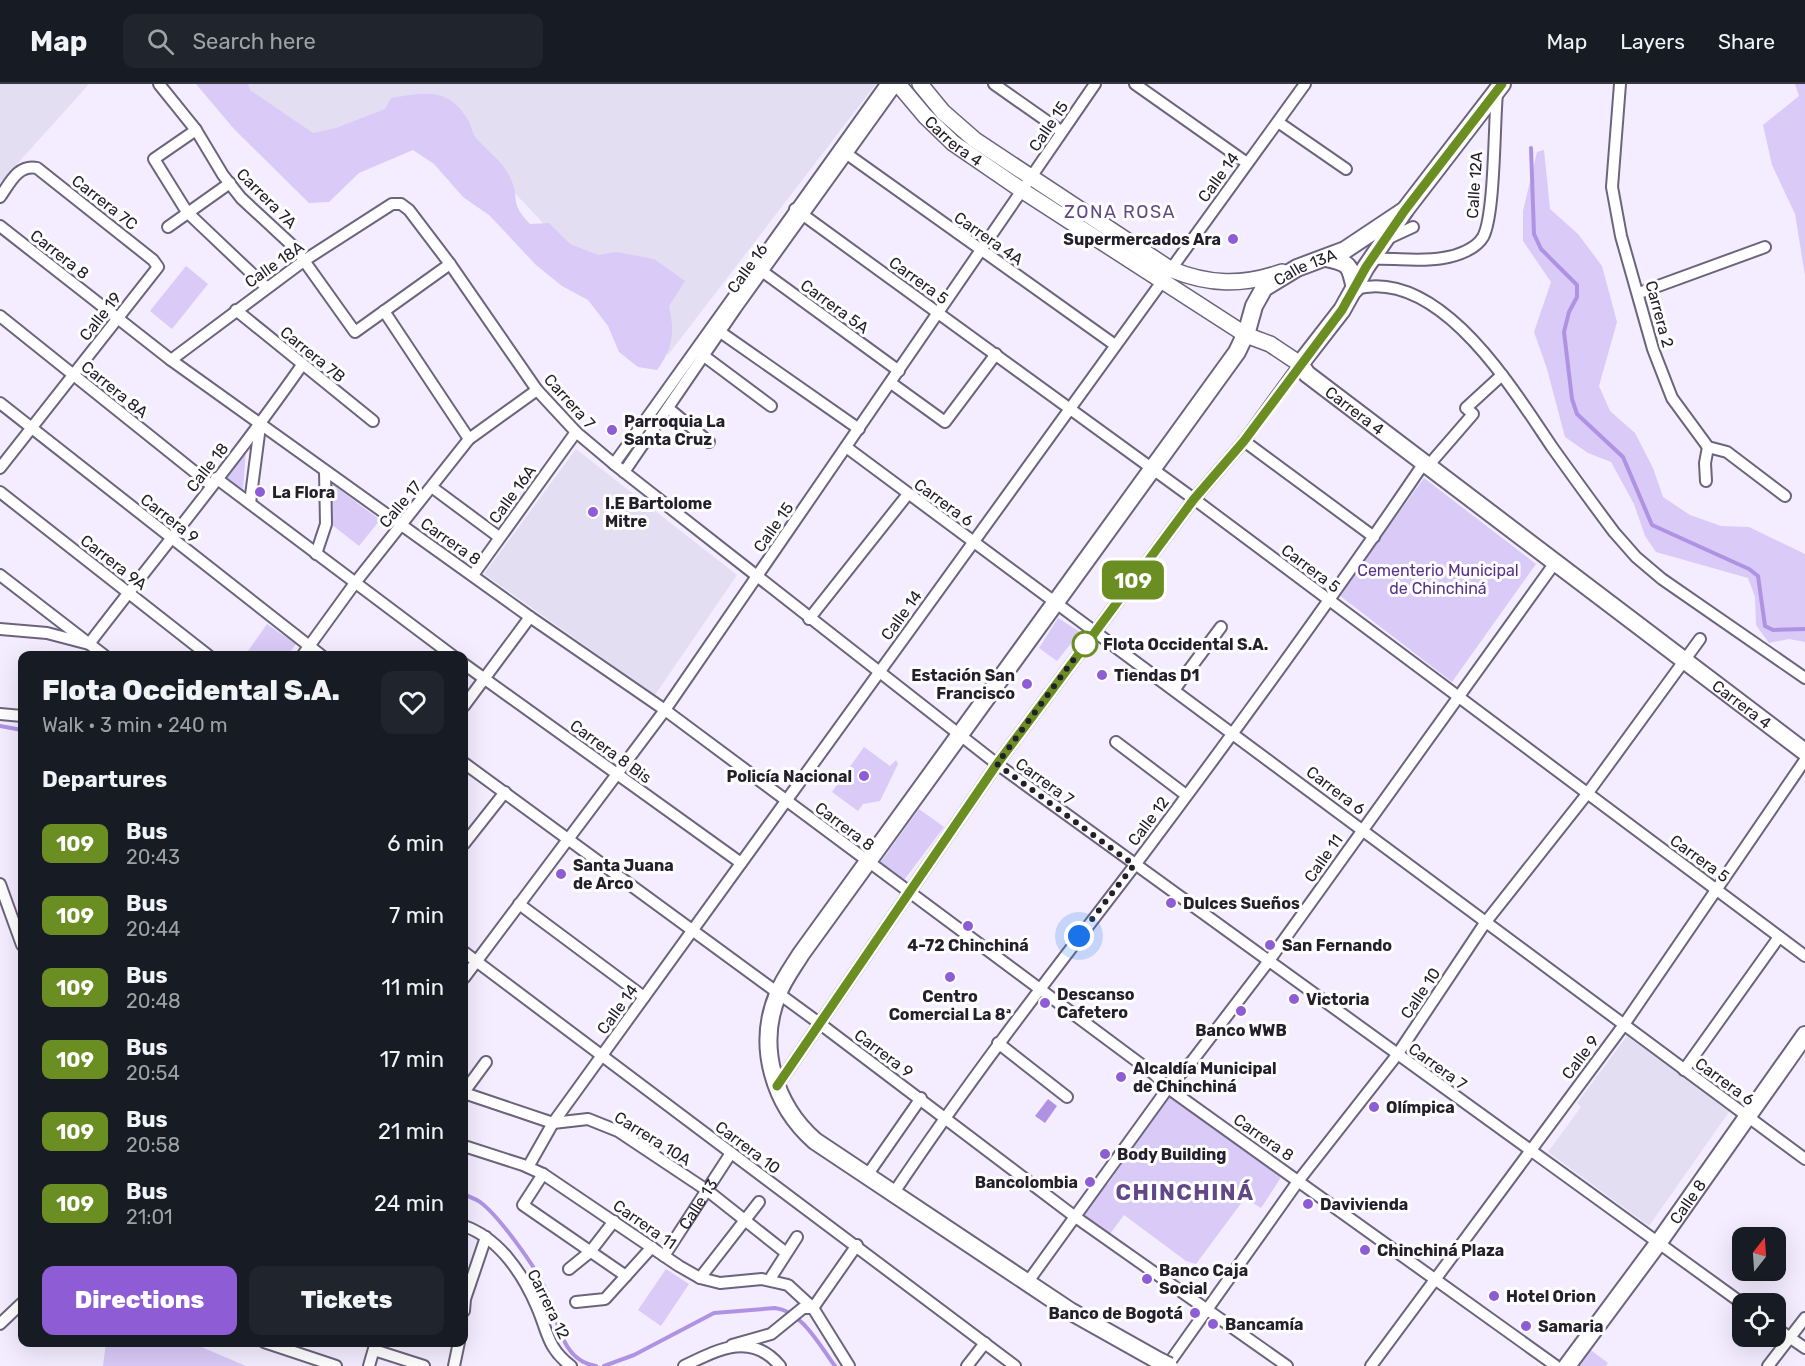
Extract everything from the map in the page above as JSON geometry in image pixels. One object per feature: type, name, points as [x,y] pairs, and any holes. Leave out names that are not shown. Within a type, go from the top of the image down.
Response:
[{"type":"main road","name":"Carrera 4","points":[[898,84],[938,130],[1023,191],[1165,275],[1224,283],[1260,280],[1297,268]]},
{"type":"main road","name":"Carrera 4","points":[[920,84],[960,127],[1033,177],[1246,335],[1270,344],[1300,364],[1307,374],[1554,564],[1805,752]]},
{"type":"main road","points":[[1300,364],[1355,289],[1405,210],[1499,87]]},
{"type":"main road","name":"Calle 13A","points":[[1165,1364],[1111,1336],[1027,1283],[866,1177],[803,1130],[793,1118],[777,1086],[771,1068],[768,1040],[778,994],[801,954],[1237,352],[1246,335],[1254,306],[1264,288],[1297,268],[1353,246],[1405,210]]},
{"type":"main road","points":[[1326,258],[1345,262],[1350,267],[1355,289]]},
{"type":"main road","name":"Calle 8","points":[[1566,1366],[1659,1242],[1805,1035]]},
{"type":"street","name":"Carrera 7A","points":[[159,84],[196,130],[230,183],[305,260],[355,332],[384,311]]},
{"type":"street","name":"Calle 16","points":[[614,464],[699,352],[799,212],[886,84]]},
{"type":"street","name":"Calle 16","points":[[799,212],[847,154],[898,84]]},
{"type":"street","points":[[994,84],[1061,130]]},
{"type":"street","name":"Calle 15","points":[[468,972],[665,710],[1033,177],[1061,130],[1095,84]]},
{"type":"street","points":[[1135,84],[1247,164]]},
{"type":"street","name":"Calle 14","points":[[528,1167],[553,1123],[1305,84]]},
{"type":"street","name":"Carrera 2","points":[[1620,84],[1612,187],[1621,236],[1653,349],[1672,398],[1708,447]]},
{"type":"street","name":"Calle 12A","points":[[1373,259],[1441,259],[1455,256],[1479,243],[1486,230],[1489,209],[1499,87]]},
{"type":"street","points":[[1278,122],[1346,169]]},
{"type":"street","points":[[196,130],[154,159],[187,212],[266,287]]},
{"type":"street","name":"Carrera 4A","points":[[847,154],[1115,345]]},
{"type":"street","name":"Carrera 7C","points":[[0,197],[21,169],[29,166],[37,168],[153,260],[158,267]]},
{"type":"street","points":[[168,227],[230,183]]},
{"type":"street","name":"Calle 18A","points":[[171,360],[305,260],[392,204],[401,204]]},
{"type":"street","name":"Carrera 7","points":[[401,204],[409,210],[450,264],[537,390],[576,432],[614,464],[958,735],[1134,865],[1732,1296]]},
{"type":"street","name":"Carrera 5","points":[[799,212],[1194,499],[1805,956]]},
{"type":"street","name":"Carrera 8","points":[[0,226],[171,360],[530,617],[665,710],[1154,1074],[1168,1088],[1556,1366]]},
{"type":"street","points":[[1384,240],[1413,227]]},
{"type":"street","points":[[1639,293],[1765,247]]},
{"type":"street","points":[[450,264],[384,311],[469,439]]},
{"type":"street","name":"Calle 19","points":[[0,468],[158,267]]},
{"type":"street","name":"Carrera 5A","points":[[758,269],[899,371]]},
{"type":"street","points":[[1355,289],[1370,285],[1385,286],[1417,296],[1455,324],[1502,375],[1608,524],[1636,557],[1662,579],[1805,678]]},
{"type":"street","name":"Carrera 7B","points":[[236,310],[373,421]]},
{"type":"street","name":"Carrera 8A","points":[[0,316],[73,375],[214,481]]},
{"type":"street","points":[[715,329],[859,429]]},
{"type":"street","points":[[699,352],[771,406]]},
{"type":"street","name":"Calle 16","points":[[624,472],[668,408],[699,352]]},
{"type":"street","points":[[891,383],[945,422],[996,354]]},
{"type":"street","points":[[777,1086],[997,764],[1194,499],[1244,441],[1300,364]]},
{"type":"street","name":"Calle 18","points":[[89,644],[260,425],[302,365]]},
{"type":"street","name":"Calle 12","points":[[893,1194],[945,1116],[998,1043],[1186,795],[1426,464],[1473,414],[1466,408],[1502,375]]},
{"type":"street","name":"Calle 17","points":[[306,651],[355,583],[401,524],[433,488],[469,439],[537,390]]},
{"type":"street","name":"Carrera 9","points":[[0,403],[316,651]]},
{"type":"street","points":[[668,408],[709,442]]},
{"type":"street","points":[[250,503],[260,425]]},
{"type":"street","name":"Calle 16A","points":[[473,574],[576,432]]},
{"type":"street","points":[[1244,441],[1374,537]]},
{"type":"street","name":"Carrera 6","points":[[846,447],[1094,632],[1363,828],[1485,923],[1805,1159]]},
{"type":"street","points":[[1706,481],[1705,463],[1708,447],[1726,452],[1785,496]]},
{"type":"street","points":[[316,554],[326,524],[325,471]]},
{"type":"street","points":[[214,481],[250,503],[446,651]]},
{"type":"street","points":[[433,488],[499,537]]},
{"type":"street","name":"Carrera 9A","points":[[0,492],[203,651]]},
{"type":"street","points":[[809,619],[908,494]]},
{"type":"street","name":"Calle 11","points":[[1027,1283],[1168,1088],[1193,1060],[1268,962],[1554,564]]},
{"type":"street","points":[[0,574],[98,651]]},
{"type":"street","points":[[468,701],[530,617]]},
{"type":"street","points":[[1174,690],[1221,627]]},
{"type":"street","points":[[0,629],[46,633],[89,644]]},
{"type":"street","name":"Calle 10","points":[[1165,1364],[1207,1310],[1299,1180],[1397,1055],[1485,923],[1587,794],[1700,639]]},
{"type":"street","name":"Carrera 8 Bis","points":[[468,667],[741,863]]},
{"type":"street","points":[[0,714],[18,716]]},
{"type":"street","points":[[1116,742],[1186,795]]},
{"type":"street","name":"Calle 9","points":[[1371,1366],[1528,1150],[1623,1026],[1805,760]]},
{"type":"street","name":"Carrera 9","points":[[468,766],[921,1098],[1074,1216],[1287,1366]]},
{"type":"street","points":[[468,839],[505,792]]},
{"type":"street","points":[[0,884],[18,934]]},
{"type":"street","points":[[519,904],[644,997]]},
{"type":"street","points":[[1684,1070],[1779,937]]},
{"type":"street","name":"Carrera 10","points":[[468,955],[857,1245],[1015,1366]]},
{"type":"street","points":[[998,1043],[1067,1097]]},
{"type":"street","points":[[468,1087],[486,1062]]},
{"type":"street","points":[[468,1094],[553,1123]]},
{"type":"street","points":[[866,1177],[921,1098]]},
{"type":"street","name":"Carrera 10A","points":[[553,1123],[576,1119],[601,1123],[639,1144],[708,1191],[785,1252]]},
{"type":"street","name":"Carrera 11","points":[[468,1147],[543,1174],[700,1278],[720,1283],[770,1279]]},
{"type":"street","name":"Calle 13","points":[[664,1256],[731,1153]]},
{"type":"street","points":[[543,1174],[523,1205],[626,1276]]},
{"type":"street","points":[[700,1278],[759,1202]]},
{"type":"street","name":"Carrera 12","points":[[468,1221],[475,1230]]},
{"type":"street","points":[[569,1269],[590,1252],[614,1221]]},
{"type":"street","name":"Carrera 12","points":[[468,1227],[486,1237],[501,1250],[528,1287],[550,1346],[571,1366]]},
{"type":"street","points":[[468,1279],[486,1237]]},
{"type":"street","points":[[797,1237],[785,1252],[770,1279],[788,1285],[808,1308],[849,1366]]},
{"type":"street","points":[[684,1366],[732,1345],[771,1334],[788,1319],[808,1308],[857,1245]]},
{"type":"street","points":[[576,1302],[605,1299],[652,1247]]},
{"type":"street","points":[[0,1324],[18,1307]]},
{"type":"street","points":[[1768,1366],[1805,1318]]},
{"type":"street","points":[[1786,1335],[1805,1348]]},
{"type":"street","points":[[967,1366],[985,1343]]},
{"type":"street","points":[[732,1345],[759,1350],[780,1366]]},
{"type":"street","points":[[279,1347],[336,1366]]},
{"type":"street","points":[[369,1366],[375,1347]]},
{"type":"street","points":[[377,1347],[424,1366]]},
{"type":"street","points":[[454,1366],[458,1347]]},
{"type":"shaded area","points":[[0,84],[89,84],[0,183]]},
{"type":"shaded area","points":[[226,84],[876,84],[668,355],[434,108],[293,148]]},
{"type":"shaded area","name":"I.E Bartolome Mitre","points":[[576,449],[737,575],[655,695],[484,574]]},
{"type":"shaded area","points":[[1627,1036],[1729,1112],[1649,1226],[1548,1152],[1581,1107],[1577,1103]]},
{"type":"shaded area","points":[[1048,1099],[1057,1106],[1045,1123],[1035,1116]]},
{"type":"green space","points":[[196,84],[248,84],[250,90],[313,133],[336,128],[385,109],[391,98],[425,94],[444,97],[460,109],[476,138],[508,173],[514,186],[519,211],[530,224],[549,223],[570,244],[598,255],[616,252],[654,259],[685,281],[669,306],[672,324],[671,340],[662,362],[657,370],[638,367],[619,352],[608,326],[588,300],[562,286],[536,265],[489,215],[463,197],[434,164],[413,150],[359,173],[329,202],[309,203],[234,129]]},
{"type":"green space","points":[[1795,84],[1805,84],[1805,275],[1795,214],[1772,165],[1763,125],[1799,96]]},
{"type":"green space","points":[[1544,150],[1550,209],[1578,234],[1602,266],[1617,322],[1599,386],[1610,411],[1635,433],[1653,468],[1663,497],[1690,515],[1721,526],[1749,527],[1805,554],[1805,642],[1789,639],[1769,643],[1756,625],[1755,597],[1748,578],[1656,552],[1645,536],[1634,504],[1611,462],[1588,453],[1565,437],[1547,369],[1534,332],[1551,282],[1523,241],[1523,211],[1537,152]]},
{"type":"green space","points":[[186,266],[208,284],[172,329],[150,311]]},
{"type":"green space","points":[[246,449],[243,491],[227,479],[226,474]]},
{"type":"green space","name":"Cementerio Municipal de Chinchiná","points":[[1424,478],[1536,564],[1452,682],[1339,595]]},
{"type":"green space","points":[[332,484],[380,520],[359,546],[331,524]]},
{"type":"green space","points":[[1058,618],[1080,632],[1057,661],[1039,648]]},
{"type":"green space","points":[[267,624],[296,644],[291,651],[248,651]]},
{"type":"green space","points":[[864,747],[890,766],[896,760],[898,764],[880,801],[863,804],[858,811],[832,792]]},
{"type":"green space","points":[[919,809],[944,827],[904,880],[880,863]]},
{"type":"green space","points":[[1171,1096],[1279,1173],[1280,1179],[1261,1208],[1245,1198],[1196,1264],[1186,1261],[1124,1215],[1110,1234],[1094,1225],[1087,1218],[1084,1210],[1101,1183],[1108,1184],[1121,1165],[1119,1157],[1165,1097]]},
{"type":"green space","points":[[666,1269],[689,1284],[661,1326],[638,1310]]},
{"type":"green space","points":[[1584,1345],[1608,1363],[1606,1366],[1568,1366]]},
{"type":"green space","points":[[105,1347],[201,1347],[246,1366],[103,1366]]},
{"type":"waterway","points":[[1531,148],[1534,234],[1541,249],[1577,285],[1577,297],[1569,312],[1564,332],[1572,399],[1577,414],[1623,457],[1652,525],[1749,569],[1758,576],[1765,626],[1773,630],[1805,629]]},
{"type":"waterway","points":[[0,726],[18,729]]},
{"type":"waterway","points":[[468,1196],[478,1201],[497,1218],[532,1266],[549,1297],[561,1334],[574,1355],[583,1362],[596,1366]]},
{"type":"waterway","points":[[604,1366],[634,1355],[714,1313],[775,1308],[785,1311],[802,1322],[835,1366]]},
{"type":"bus line","name":"109","points":[[777,1086],[997,764],[1194,499],[1244,441],[1342,310],[1392,227],[1444,156],[1502,84]]},
{"type":"place","name":"Supermercados Ara","points":[[1233,239]]},
{"type":"place","name":"Parroquia La Santa Cruz","points":[[612,430]]},
{"type":"place","name":"La Flora","points":[[260,492]]},
{"type":"place","name":"I.E Bartolome Mitre","points":[[593,512]]},
{"type":"place","name":"Flota Occidental S.A.","points":[[1085,644]]},
{"type":"place","name":"Tiendas D1","points":[[1102,675]]},
{"type":"place","name":"Estación San Francisco","points":[[1027,684]]},
{"type":"place","name":"Policía Nacional","points":[[864,776]]},
{"type":"place","name":"Santa Juana de Arco","points":[[561,874]]},
{"type":"place","name":"Dulces Sueños","points":[[1171,903]]},
{"type":"place","name":"4-72 Chinchiná","points":[[968,926]]},
{"type":"place","name":"San Fernando","points":[[1270,945]]},
{"type":"place","name":"Centro Comercial La 8ª","points":[[950,977]]},
{"type":"place","name":"Victoria","points":[[1294,999]]},
{"type":"place","name":"Descanso Cafetero","points":[[1045,1003]]},
{"type":"place","name":"Banco WWB","points":[[1241,1011]]},
{"type":"place","name":"Alcaldía Municipal de Chinchiná","points":[[1121,1077]]},
{"type":"place","name":"Olímpica","points":[[1374,1107]]},
{"type":"place","name":"Body Building","points":[[1105,1154]]},
{"type":"place","name":"Bancolombia","points":[[1090,1182]]},
{"type":"place","name":"Davivienda","points":[[1308,1204]]},
{"type":"place","name":"Chinchiná Plaza","points":[[1365,1250]]},
{"type":"place","name":"Banco Caja Social","points":[[1147,1279]]},
{"type":"place","name":"Hotel Orion","points":[[1494,1296]]},
{"type":"place","name":"Banco de Bogotá","points":[[1195,1313]]},
{"type":"place","name":"Bancamía","points":[[1213,1324]]},
{"type":"place","name":"Samaria","points":[[1526,1326]]},
{"type":"district","name":"ZONA ROSA","points":[[1120,212]]},
{"type":"district","name":"CHINCHINÁ","points":[[1185,1192]]},
{"type":"route","points":[[1079,936],[1134,865],[997,764],[1085,644]]}]
